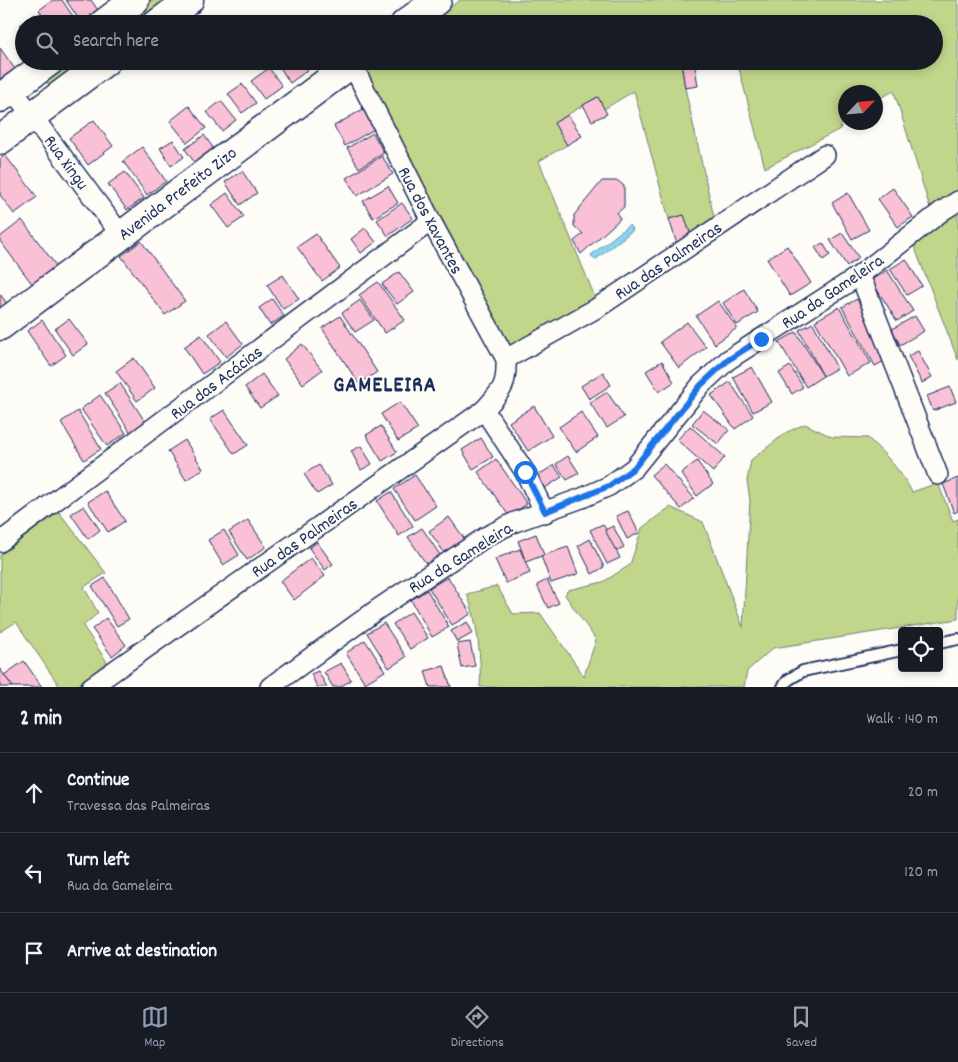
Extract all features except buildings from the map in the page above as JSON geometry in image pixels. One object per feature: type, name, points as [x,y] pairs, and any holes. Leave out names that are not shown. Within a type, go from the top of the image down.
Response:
[{"type":"main road","points":[[115,15],[136,0]]},
{"type":"main road","points":[[168,15],[189,0]]},
{"type":"main road","points":[[417,15],[437,0]]},
{"type":"main road","points":[[6,93],[38,70]]},
{"type":"main road","points":[[0,140],[94,70]]},
{"type":"main road","name":"Avenida Prefeito Zizo","points":[[0,326],[342,70]]},
{"type":"street","name":"Rua dos Xavantes","points":[[357,70],[430,222],[506,368]]},
{"type":"street","name":"Rua Xingu","points":[[6,93],[33,115],[121,235]]},
{"type":"street","name":"Rua das Palmeiras","points":[[91,687],[484,410],[502,391],[506,368],[825,155]]},
{"type":"street","name":"Rua da Gameleira","points":[[270,687],[378,609],[487,536],[515,522],[609,486],[634,468],[701,385],[728,360],[860,275],[942,211],[958,201]]},
{"type":"street","name":"Rua das Acácias","points":[[0,542],[430,222]]},
{"type":"street","points":[[860,275],[938,475]]},
{"type":"street","points":[[484,410],[525,472],[545,512]]},
{"type":"lane","points":[[943,642],[958,639]]},
{"type":"lane","points":[[783,687],[788,680],[803,671],[898,651]]},
{"type":"green space","points":[[145,0],[176,0],[157,15],[126,15]]},
{"type":"green space","points":[[460,0],[958,0],[958,192],[930,208],[894,91],[883,96],[883,85],[838,85],[838,130],[765,168],[739,70],[943,70],[943,15],[440,15]]},
{"type":"green space","points":[[52,70],[83,70],[54,92],[43,77]]},
{"type":"green space","points":[[367,70],[682,70],[715,222],[692,239],[684,215],[669,219],[634,91],[604,109],[597,97],[554,123],[567,145],[539,161],[597,302],[512,350],[364,72]]},
{"type":"green space","points":[[958,213],[958,360],[913,243],[947,218]]},
{"type":"green space","points":[[805,424],[832,437],[868,438],[893,464],[912,492],[938,483],[953,521],[958,519],[958,619],[773,648],[747,671],[744,687],[480,687],[478,640],[474,615],[467,594],[497,586],[513,614],[540,613],[584,676],[596,640],[565,595],[568,590],[603,582],[630,565],[642,528],[670,507],[703,522],[743,627],[750,500],[747,481],[751,460],[787,432]]},
{"type":"green space","points":[[59,512],[106,573],[84,587],[98,613],[83,626],[109,665],[75,687],[60,687],[16,622],[0,632],[0,555]]},
{"type":"water","points":[[629,225],[633,230],[595,260],[591,255]]},
{"type":"district","name":"GAMELEIRA","points":[[385,383]]},
{"type":"route","points":[[525,472],[545,512],[609,486],[634,468],[701,385],[728,360],[761,339]]}]
